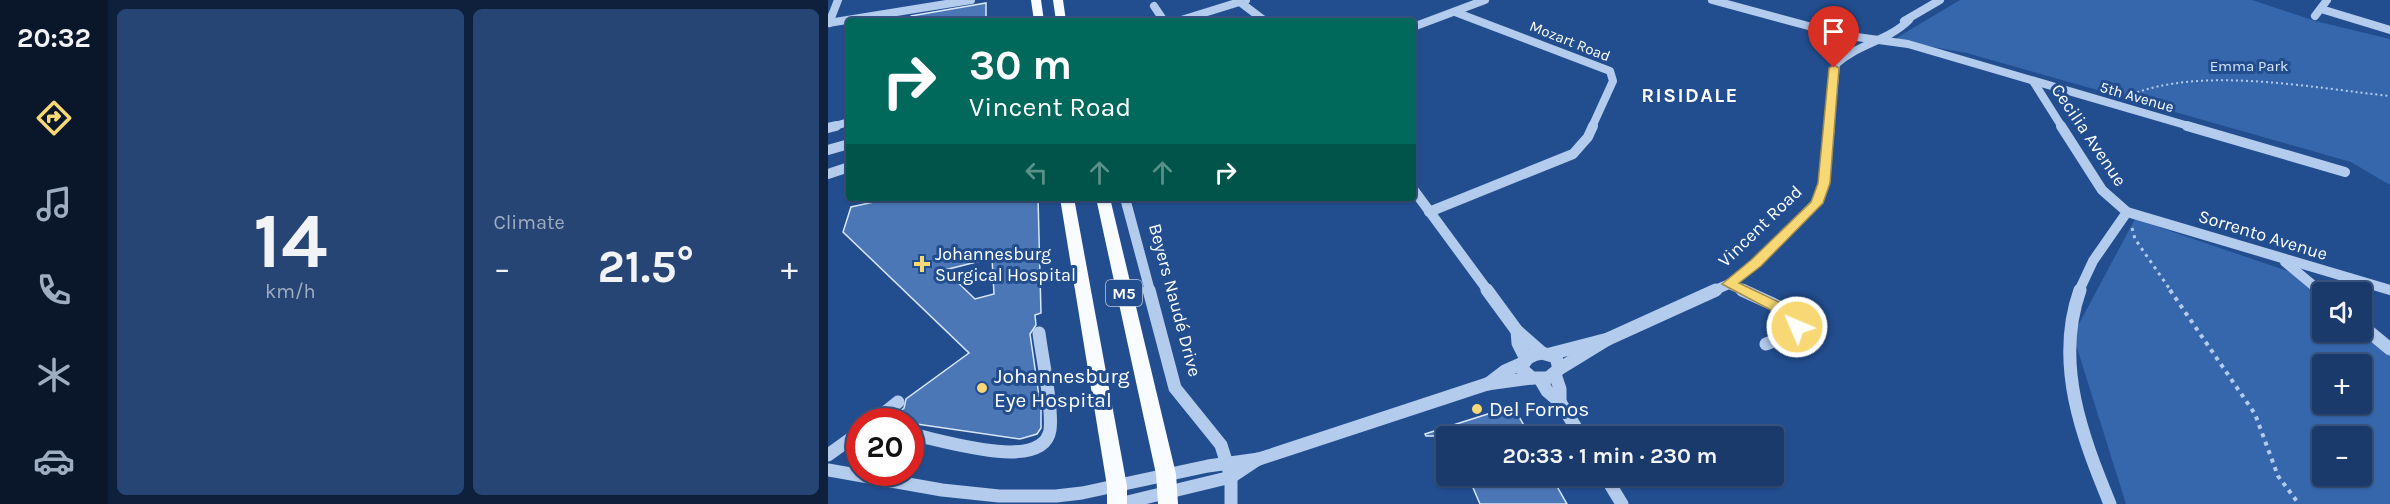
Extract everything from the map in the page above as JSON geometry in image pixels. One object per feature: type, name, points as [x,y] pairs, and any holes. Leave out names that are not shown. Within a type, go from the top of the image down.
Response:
[{"type":"main road","points":[[1036,0],[1039,18]]},
{"type":"main road","points":[[1058,0],[1061,18]]},
{"type":"main road","name":"M5","points":[[1068,201],[1118,498]]},
{"type":"main road","name":"M5","points":[[1103,201],[1167,490]]},
{"type":"street","points":[[829,23],[838,0]]},
{"type":"street","points":[[860,18],[971,0]]},
{"type":"street","points":[[1416,26],[1485,0]]},
{"type":"street","name":"5th Avenue","points":[[1712,0],[1784,21],[1869,40],[1920,48],[2345,172]]},
{"type":"street","name":"Vincent Road","points":[[1536,378],[1557,371],[1608,339],[1729,284],[1756,263],[1816,203],[1824,183],[1834,68],[1846,54],[1869,40],[1900,28],[1940,0]]},
{"type":"street","points":[[2315,16],[2327,0]]},
{"type":"street","points":[[1188,18],[1243,1],[1261,18]]},
{"type":"street","points":[[1154,6],[1162,18]]},
{"type":"street","points":[[2321,9],[2390,30]]},
{"type":"street","name":"Mozart Road","points":[[1429,212],[1573,154],[1588,137],[1614,81],[1610,71],[1599,64],[1455,12]]},
{"type":"street","points":[[829,23],[846,20]]},
{"type":"street","name":"Cecilia Avenue","points":[[2033,81],[2102,190],[2127,212],[2100,249],[2084,278],[2069,330],[2070,384],[2088,447],[2109,504]]},
{"type":"street","points":[[828,128],[846,124]]},
{"type":"street","points":[[828,150],[846,145]]},
{"type":"street","points":[[828,174],[846,168]]},
{"type":"street","points":[[1416,193],[1517,331],[1559,363],[1557,371],[1560,402]]},
{"type":"street","name":"Beyers Naudé Drive","points":[[1126,201],[1175,388],[1221,445],[1231,477],[1231,504]]},
{"type":"street","name":"Sorrento Avenue","points":[[2127,212],[2390,290]]},
{"type":"street","points":[[2280,258],[2312,285]]},
{"type":"street","points":[[1729,284],[1779,307],[1797,322],[1796,332],[1766,344]]},
{"type":"street","points":[[1517,331],[1518,343],[1525,361],[1522,369],[1536,378],[1551,396],[1560,402],[1575,426]]},
{"type":"street","points":[[924,436],[1017,453],[1034,450],[1041,446],[1050,435],[1050,424],[1039,333]]},
{"type":"street","points":[[2372,334],[2390,349]]},
{"type":"street","name":"Vincent Road","points":[[1525,361],[1546,353],[1608,339]]},
{"type":"street","points":[[1487,384],[1504,371],[1525,361]]},
{"type":"street","points":[[828,470],[994,500],[1056,496],[1118,498],[1231,477],[1259,459],[1487,384],[1536,378]]},
{"type":"street","points":[[890,408],[898,402]]},
{"type":"street","points":[[828,455],[846,442]]},
{"type":"street","points":[[1167,490],[1227,461],[1259,459]]},
{"type":"street","points":[[1611,486],[1622,504]]},
{"type":"path","points":[[2110,103],[2151,86],[2217,80],[2390,96]]},
{"type":"path","points":[[2127,212],[2135,239],[2254,414],[2278,476],[2299,504]]},
{"type":"green space","name":"Emma Park","points":[[1960,0],[2252,0],[2315,21],[2390,39],[2390,185],[2351,162],[1967,53],[1893,40]]},
{"type":"green space","points":[[2135,219],[2302,276],[2312,284],[2312,342],[2372,342],[2372,338],[2390,348],[2390,504],[2126,504],[2073,335]]},
{"type":"building","points":[[986,3],[986,18],[910,18],[911,16]]},
{"type":"building","name":"Johannesburg Surgical Hospital","points":[[878,201],[1038,201],[1041,313],[1035,315],[1036,325],[1030,334],[1041,410],[1041,428],[1037,434],[1020,439],[924,425],[924,408],[904,408],[906,399],[969,353],[843,232],[851,207]],"holes":[[[992,258],[994,294],[975,299],[945,270]]]},
{"type":"building","points":[[1513,406],[1524,426],[1450,426]]},
{"type":"building","points":[[1436,430],[1436,436],[1425,434]]},
{"type":"building","points":[[1472,486],[1557,486],[1567,504],[1480,504]]},
{"type":"place","name":"Johannesburg Surgical Hospital","points":[[922,264]]},
{"type":"place","name":"Johannesburg Eye Hospital","points":[[982,388]]},
{"type":"place","name":"Del Fornos","points":[[1477,409]]},
{"type":"district","name":"RISIDALE","points":[[1690,95]]},
{"type":"route","points":[[1797,327],[1797,322],[1779,307],[1729,284],[1756,263],[1816,203],[1824,183],[1834,68]]}]
